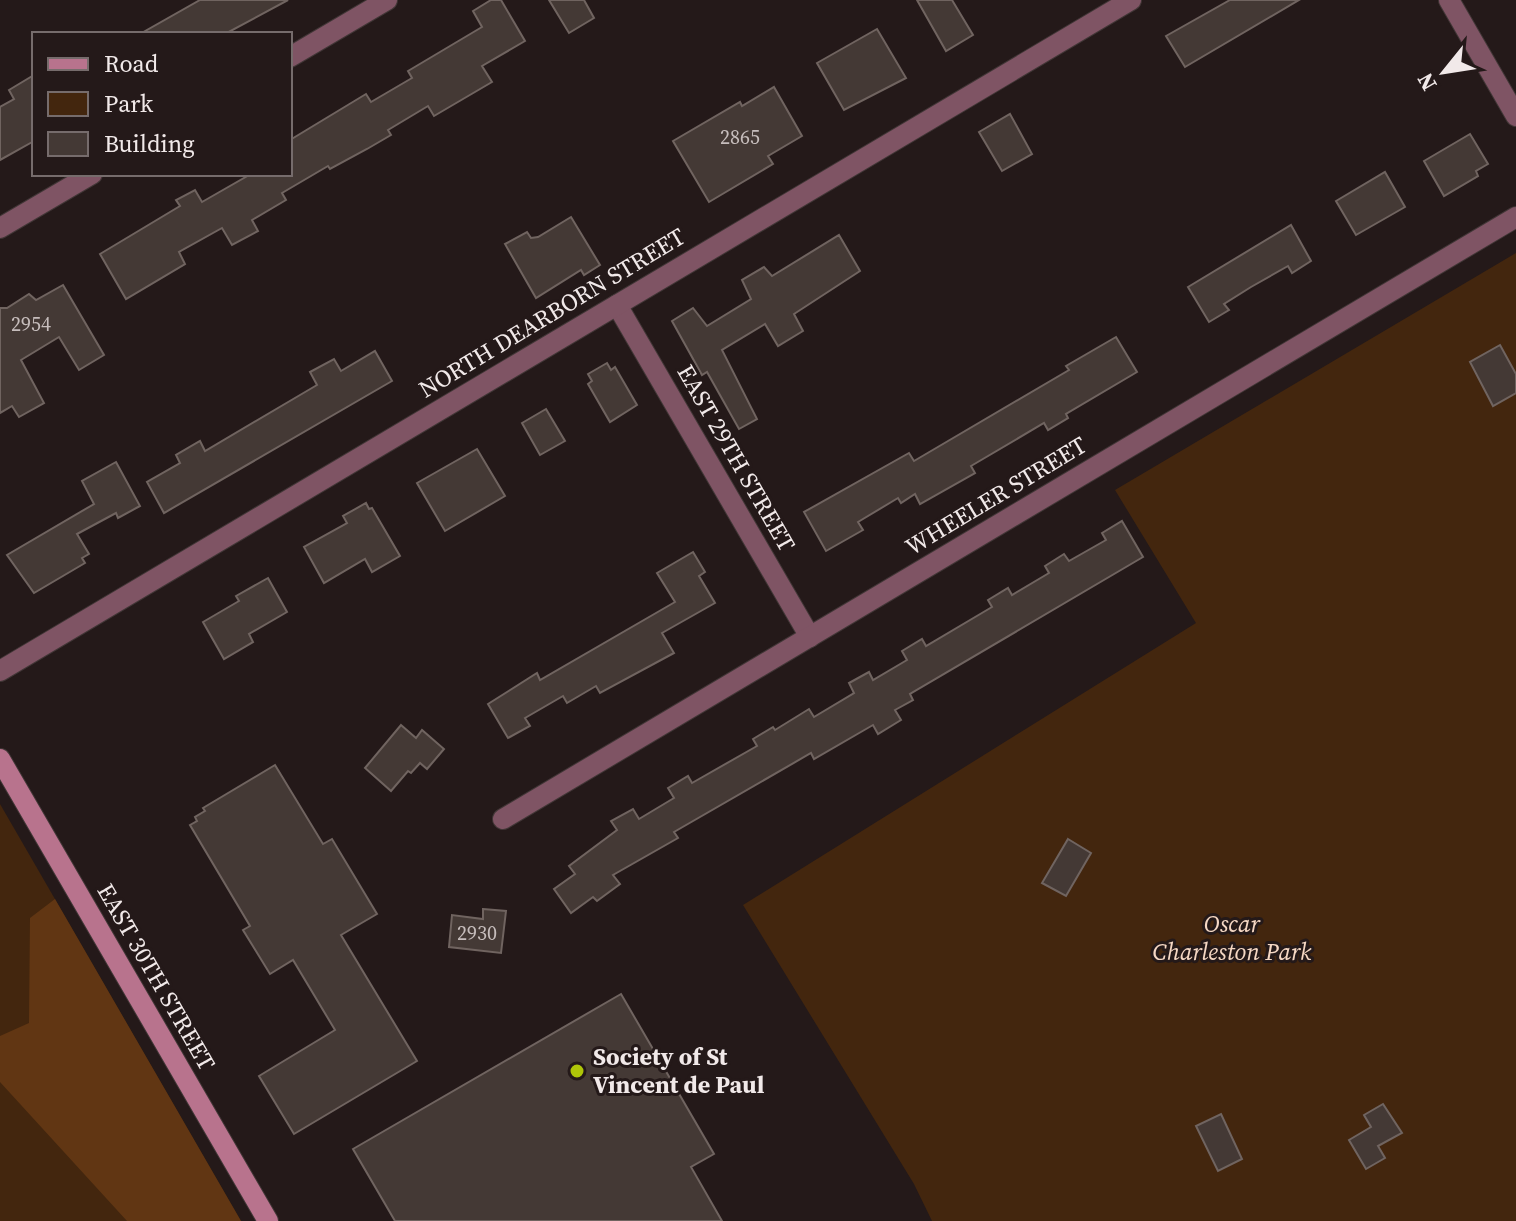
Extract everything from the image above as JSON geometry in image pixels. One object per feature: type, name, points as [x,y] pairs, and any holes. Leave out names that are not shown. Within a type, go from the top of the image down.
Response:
[{"type":"main road","name":"EAST 30TH STREET","points":[[0,759],[268,1221]]},
{"type":"street","points":[[292,56],[387,0]]},
{"type":"street","name":"NORTH DEARBORN STREET","points":[[0,671],[1131,0]]},
{"type":"street","points":[[1449,0],[1516,116]]},
{"type":"street","points":[[0,228],[89,176]]},
{"type":"street","name":"WHEELER STREET","points":[[503,819],[1516,217]]},
{"type":"street","name":"EAST 29TH STREET","points":[[617,305],[810,637]]},
{"type":"green space","name":"Oscar Charleston Park","points":[[1516,253],[1516,1221],[932,1221],[914,1184],[743,905],[1196,623],[1115,490]]},
{"type":"green space","points":[[0,804],[241,1221],[0,1221]]},
{"type":"shaded area","points":[[55,899],[241,1221],[127,1221],[0,1082],[0,1036],[29,1023],[30,918]]},
{"type":"building","points":[[200,0],[288,0],[229,32],[144,32]]},
{"type":"building","points":[[491,0],[501,0],[525,41],[482,66],[492,82],[434,116],[428,106],[388,130],[391,135],[282,193],[286,200],[252,220],[258,231],[232,245],[222,228],[179,252],[185,264],[126,299],[100,254],[180,206],[176,200],[195,190],[202,202],[248,176],[292,176],[292,139],[366,94],[371,102],[412,78],[408,71],[482,27],[473,11]]},
{"type":"building","points":[[549,0],[584,0],[594,18],[569,33]]},
{"type":"building","points":[[917,0],[952,0],[973,35],[946,51]]},
{"type":"building","points":[[1230,0],[1299,0],[1185,67],[1166,36]]},
{"type":"building","points":[[877,29],[906,78],[844,110],[817,63]]},
{"type":"building","points":[[32,76],[32,142],[0,160],[0,107],[14,99],[9,90]]},
{"type":"building","points":[[774,87],[802,136],[768,156],[773,164],[709,202],[673,141],[740,102],[742,106]]},
{"type":"building","points":[[1010,114],[1032,154],[1002,171],[979,132]]},
{"type":"building","points":[[1470,134],[1488,164],[1476,171],[1478,176],[1444,196],[1424,161]]},
{"type":"building","points":[[1385,172],[1405,207],[1356,235],[1336,201]]},
{"type":"building","points":[[571,217],[600,265],[584,275],[581,270],[536,298],[505,244],[527,232],[531,238],[538,237]]},
{"type":"building","points":[[1291,225],[1311,261],[1292,273],[1288,266],[1251,287],[1224,304],[1229,310],[1209,322],[1188,287]]},
{"type":"building","points":[[839,235],[860,271],[794,314],[803,331],[778,346],[765,324],[722,350],[757,419],[739,429],[707,372],[702,375],[672,321],[693,308],[707,326],[751,299],[742,280],[764,267],[772,276]]},
{"type":"building","points":[[63,285],[104,355],[79,370],[59,337],[21,360],[44,403],[19,417],[12,406],[0,413],[0,308],[7,308],[29,294],[36,300]]},
{"type":"building","points":[[1116,337],[1137,372],[1066,414],[1068,418],[1048,430],[1044,423],[971,466],[975,473],[920,504],[915,494],[901,503],[898,498],[858,522],[863,530],[826,551],[804,512],[909,453],[914,461],[1069,370],[1066,366]]},
{"type":"building","points":[[1500,345],[1516,374],[1516,393],[1493,406],[1470,362]]},
{"type":"building","points":[[375,351],[392,381],[164,513],[147,482],[180,463],[176,455],[200,441],[205,451],[317,385],[310,372],[334,359],[341,371]]},
{"type":"building","points":[[607,363],[611,370],[615,367],[637,405],[610,422],[588,384],[592,381],[588,374]]},
{"type":"building","points":[[546,409],[565,441],[540,455],[522,423]]},
{"type":"building","points":[[477,449],[505,496],[445,531],[417,483]]},
{"type":"building","points":[[116,462],[140,506],[118,518],[116,513],[77,534],[89,554],[82,558],[85,563],[34,593],[7,555],[94,504],[82,481]]},
{"type":"building","points":[[366,503],[400,556],[372,572],[365,559],[324,583],[304,547],[347,523],[343,516]]},
{"type":"building","points":[[1122,521],[1143,557],[910,694],[913,700],[895,710],[901,720],[878,734],[873,725],[814,759],[811,753],[674,832],[678,838],[613,875],[620,884],[597,901],[593,897],[571,913],[554,889],[575,874],[569,866],[617,830],[611,821],[633,809],[639,819],[674,798],[668,788],[688,776],[692,783],[757,746],[753,739],[773,727],[775,730],[809,709],[814,717],[854,693],[849,683],[869,672],[873,680],[907,660],[902,651],[922,639],[926,646],[992,607],[988,600],[1008,588],[1012,595],[1049,573],[1045,566],[1064,554],[1069,561],[1106,540],[1102,533]]},
{"type":"building","points":[[693,552],[705,572],[699,576],[715,603],[662,633],[674,653],[600,693],[596,686],[567,703],[563,696],[525,718],[530,726],[508,738],[488,704],[537,673],[540,680],[675,602],[657,573]]},
{"type":"building","points":[[268,578],[287,612],[249,634],[253,642],[224,659],[203,622],[239,601],[236,596]]},
{"type":"building","points":[[401,725],[416,738],[422,730],[444,749],[427,769],[420,763],[411,773],[408,771],[391,791],[365,768]]},
{"type":"building","points":[[275,765],[323,844],[332,839],[377,914],[341,935],[417,1061],[294,1134],[259,1076],[335,1030],[293,960],[270,974],[243,930],[250,926],[190,825],[197,821],[195,817],[205,811],[203,808]]},
{"type":"building","points":[[1068,839],[1091,853],[1066,896],[1042,883]]},
{"type":"building","points":[[483,909],[506,911],[501,953],[449,947],[452,915],[483,919]]},
{"type":"building","name":"Society of St Vincent de Paul","points":[[621,994],[714,1154],[691,1167],[722,1221],[395,1221],[353,1149]]},
{"type":"building","points":[[1383,1104],[1402,1133],[1378,1146],[1385,1158],[1366,1169],[1349,1140],[1371,1127],[1364,1115]]},
{"type":"building","points":[[1221,1114],[1242,1159],[1218,1171],[1196,1126]]},
{"type":"place","name":"Society of St Vincent de Paul","points":[[577,1071]]}]
